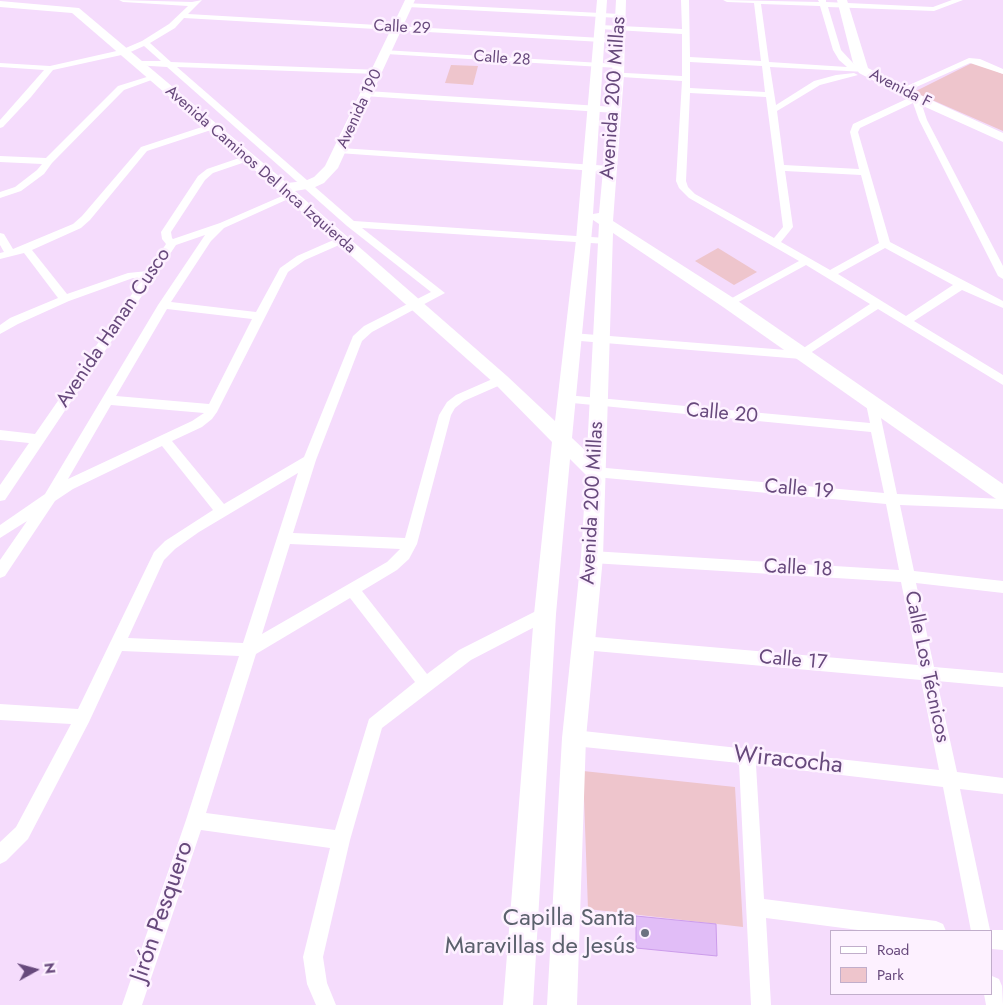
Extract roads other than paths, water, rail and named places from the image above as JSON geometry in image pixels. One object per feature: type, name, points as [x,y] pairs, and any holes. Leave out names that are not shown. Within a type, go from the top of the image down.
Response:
[{"type":"main road","name":"Avenida 200 Millas","points":[[562,1005],[574,738],[592,557],[594,472],[606,232],[618,70],[611,24],[602,0]]},
{"type":"main road","name":"Avenida 190","points":[[288,192],[308,185],[326,174],[341,151],[409,2]]},
{"type":"main road","name":"Avenida F","points":[[842,3],[859,63],[866,73],[900,91],[1003,138]]},
{"type":"main road","name":"Avenida Caminos Del Inca Izquierda","points":[[0,4],[74,10],[212,126],[501,380],[594,472]]},
{"type":"main road","name":"Avenida 200 Millas","points":[[518,1005],[545,614],[572,337],[584,240],[588,167],[597,69],[611,24]]},
{"type":"main road","points":[[586,209],[606,232],[729,303],[1003,494]]},
{"type":"street","points":[[123,0],[197,2]]},
{"type":"street","points":[[685,0],[686,79],[681,180],[684,188],[692,196],[830,274],[1003,381]]},
{"type":"street","points":[[727,0],[822,2],[934,10],[959,0]]},
{"type":"street","points":[[757,1],[788,227],[775,244]]},
{"type":"street","points":[[0,65],[50,68],[123,52],[146,43],[184,16],[197,2]]},
{"type":"street","points":[[409,2],[686,32]]},
{"type":"street","points":[[822,2],[842,58],[850,66],[866,73]]},
{"type":"street","name":"Calle 29","points":[[184,16],[397,28],[611,24]]},
{"type":"street","name":"Avenida Caminos Del Inca Izquierda","points":[[146,43],[351,224],[439,293]]},
{"type":"street","name":"Calle 28","points":[[386,52],[618,70],[686,79]]},
{"type":"street","points":[[685,59],[766,63],[866,73]]},
{"type":"street","points":[[900,91],[969,60],[977,61],[1003,72]]},
{"type":"street","points":[[137,63],[377,72]]},
{"type":"street","points":[[0,124],[28,95],[50,68]]},
{"type":"street","points":[[771,110],[817,83],[842,76],[866,73]]},
{"type":"street","points":[[0,195],[18,189],[40,172],[48,161],[121,88],[153,78]]},
{"type":"street","points":[[685,90],[769,96]]},
{"type":"street","points":[[367,94],[615,110]]},
{"type":"street","points":[[1003,276],[1000,266],[923,120],[916,98],[856,126],[854,132],[885,244],[961,285],[1003,305]]},
{"type":"street","points":[[0,236],[5,255],[26,249],[61,234],[86,218],[144,149],[212,126]]},
{"type":"street","points":[[341,151],[610,169]]},
{"type":"street","points":[[172,243],[167,239],[166,232],[201,178],[210,170],[248,158]]},
{"type":"street","points":[[0,159],[48,161]]},
{"type":"street","points":[[781,168],[864,172]]},
{"type":"street","name":"Avenida Hanan Cusco","points":[[0,496],[172,243],[224,225],[288,192]]},
{"type":"street","points":[[351,224],[584,240],[606,232]]},
{"type":"street","points":[[0,572],[51,496],[164,305],[206,239],[224,225]]},
{"type":"street","points":[[0,532],[68,484],[197,424],[213,409],[284,270],[291,264],[342,240]]},
{"type":"street","points":[[830,274],[885,244]]},
{"type":"street","points":[[26,249],[65,299]]},
{"type":"street","points":[[729,303],[806,261]]},
{"type":"street","points":[[0,330],[14,321],[65,299],[132,274],[150,274]]},
{"type":"street","points":[[906,321],[961,285]]},
{"type":"street","points":[[415,304],[439,293]]},
{"type":"street","name":"Jirón Pesquero","points":[[132,1005],[195,820],[309,460],[357,339],[368,329],[415,304]]},
{"type":"street","points":[[572,337],[801,355],[878,304]]},
{"type":"street","points":[[164,305],[259,316]]},
{"type":"street","points":[[118,644],[248,650],[392,566],[404,555],[410,544],[448,410],[460,398],[501,380]]},
{"type":"street","name":"Calle 20","points":[[566,399],[877,428]]},
{"type":"street","points":[[108,400],[213,409]]},
{"type":"street","name":"Calle Los Técnicos","points":[[872,404],[980,930]]},
{"type":"street","points":[[0,435],[38,438]]},
{"type":"street","points":[[164,440],[222,512]]},
{"type":"street","points":[[0,855],[22,833],[83,717],[159,556],[182,536],[309,460]]},
{"type":"street","name":"Calle 19","points":[[594,472],[892,499],[1003,504]]},
{"type":"street","points":[[284,538],[410,544]]},
{"type":"street","name":"Calle 18","points":[[592,557],[907,576],[1003,587]]},
{"type":"street","points":[[352,590],[426,684]]},
{"type":"street","points":[[326,1005],[318,984],[314,957],[341,840],[375,724],[465,655],[545,614]]},
{"type":"street","name":"Calle 17","points":[[583,643],[1003,680]]},
{"type":"street","points":[[0,712],[83,717]]},
{"type":"street","name":"Wiracocha","points":[[574,738],[1003,786]]},
{"type":"street","points":[[747,756],[761,1005]]},
{"type":"street","points":[[195,820],[341,840]]},
{"type":"street","points":[[756,907],[928,930]]},
{"type":"street","points":[[993,991],[996,1005]]},
{"type":"place","name":"Capilla Santa Maravillas de Jesús","points":[[645,933]]}]
